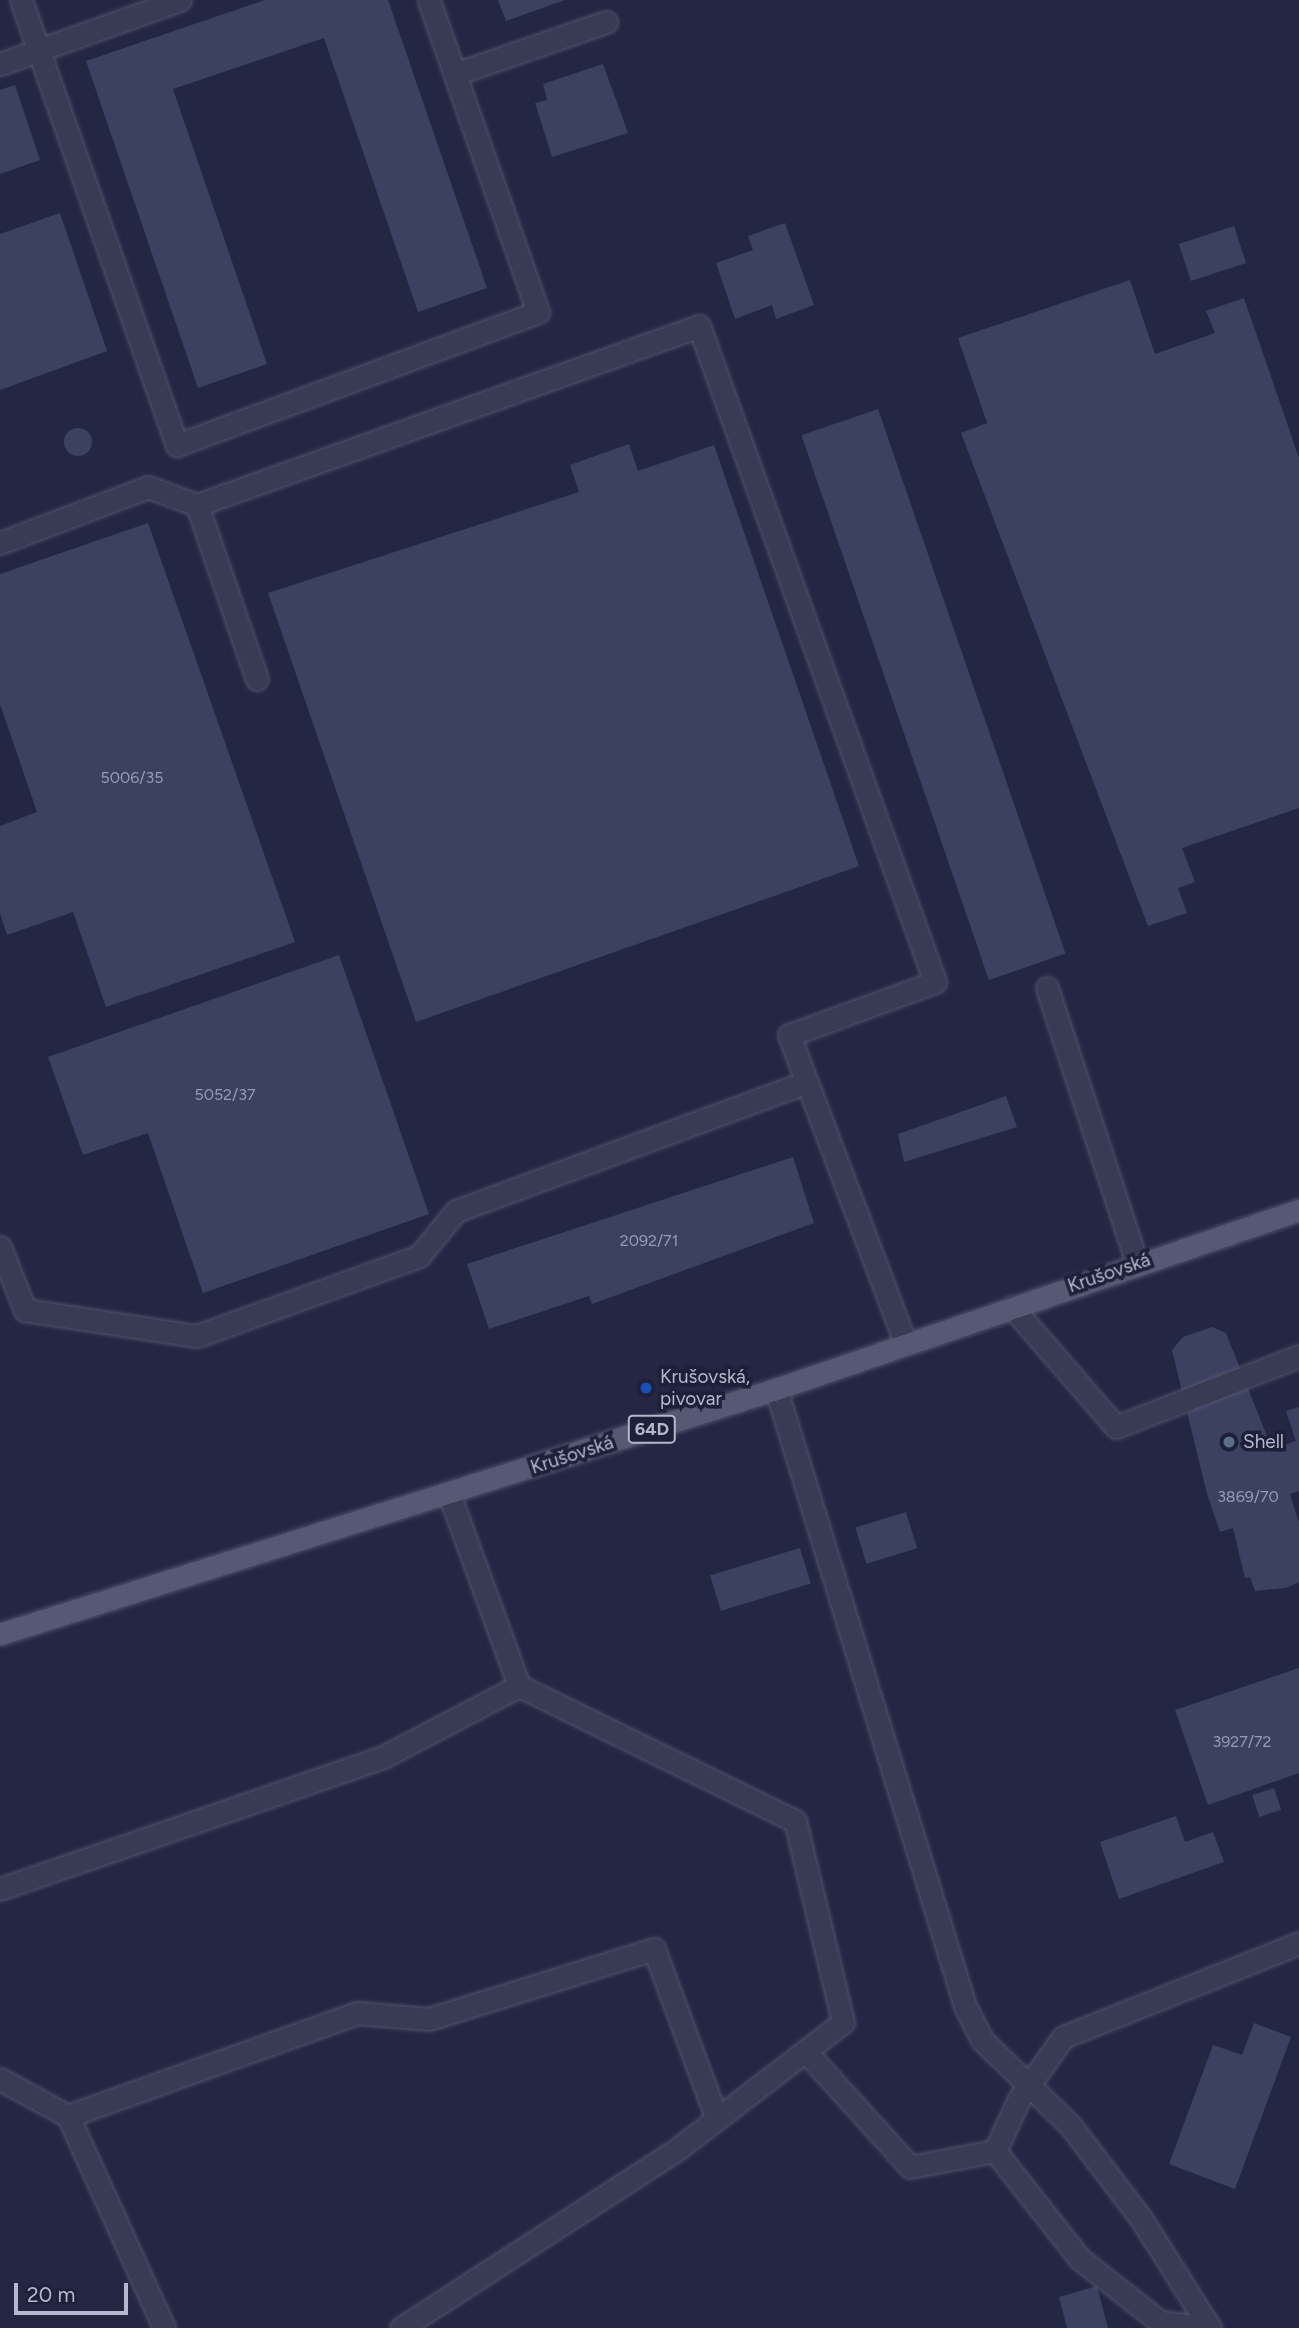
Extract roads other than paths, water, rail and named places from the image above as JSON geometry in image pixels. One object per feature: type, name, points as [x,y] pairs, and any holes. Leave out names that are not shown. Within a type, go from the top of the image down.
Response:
[{"type":"main road","name":"Krušovská","points":[[0,1634],[776,1389],[1137,1263],[1299,1210]]},
{"type":"lane","points":[[21,0],[177,445],[538,312],[429,0]]},
{"type":"lane","points":[[0,64],[180,0]]},
{"type":"lane","points":[[455,74],[606,22]]},
{"type":"lane","points":[[0,543],[148,487],[197,505],[699,326],[935,982],[789,1035],[906,1344]]},
{"type":"lane","points":[[197,505],[257,679]]},
{"type":"lane","points":[[1047,988],[1137,1263]]},
{"type":"lane","points":[[0,1247],[25,1310],[197,1336],[419,1255],[456,1211],[806,1082]]},
{"type":"lane","points":[[1012,1307],[1116,1427],[1299,1356]]},
{"type":"lane","points":[[776,1389],[965,2006],[982,2040],[1070,2125],[1142,2220],[1209,2328]]},
{"type":"lane","points":[[401,2328],[717,2119],[843,2022],[796,1821],[519,1686],[449,1494]]},
{"type":"lane","points":[[0,1889],[383,1758],[519,1686]]},
{"type":"lane","points":[[995,2151],[1029,2085],[1063,2037],[1299,1944]]},
{"type":"lane","points":[[68,2116],[357,2013],[429,2019],[654,1949],[717,2119]]},
{"type":"lane","points":[[806,2051],[910,2167],[995,2151]]},
{"type":"lane","points":[[0,2079],[68,2116],[164,2328]]},
{"type":"lane","points":[[995,2151],[1080,2259],[1160,2322],[1209,2328]]},
{"type":"place","name":"Krušovská, pivovar","points":[[646,1388]]},
{"type":"place","name":"Shell","points":[[1229,1442]]}]
